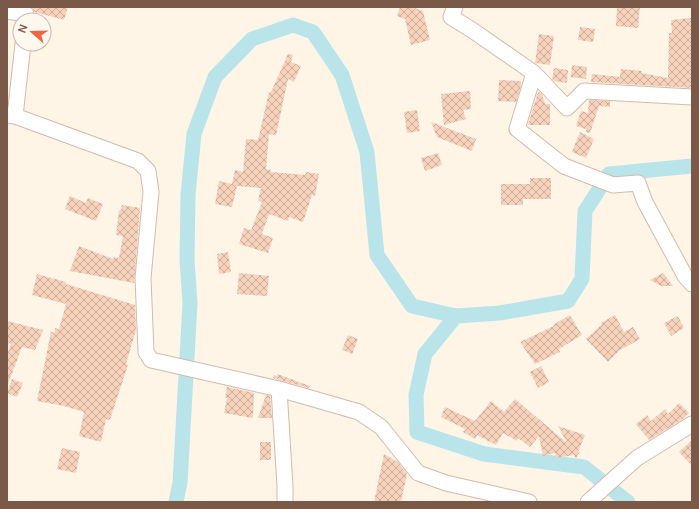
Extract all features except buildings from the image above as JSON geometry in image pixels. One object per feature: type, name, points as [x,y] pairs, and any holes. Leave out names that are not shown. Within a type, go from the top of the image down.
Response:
[{"type":"street","points":[[455,7],[451,17],[534,73],[567,108],[584,91],[692,97]]},
{"type":"street","points":[[22,52],[11,115],[138,161],[148,171],[152,192],[143,278],[146,352],[151,360],[279,389],[359,412],[381,427],[418,473],[446,483],[529,502]]},
{"type":"street","points":[[534,73],[517,129],[564,166],[613,186],[638,183],[645,202],[685,276],[692,284]]},
{"type":"street","points":[[279,389],[285,502]]},
{"type":"street","points":[[588,502],[637,458],[692,424]]},
{"type":"waterway","points":[[176,502],[180,483],[190,303],[187,260],[188,195],[194,134],[215,77],[252,39],[293,25],[313,32],[342,75],[367,152],[377,255],[412,306],[456,316]]},
{"type":"waterway","points":[[628,502],[584,467],[484,454],[417,432],[416,395],[425,354],[456,316],[500,313],[568,301],[582,279],[585,211],[609,174],[692,166]]}]
